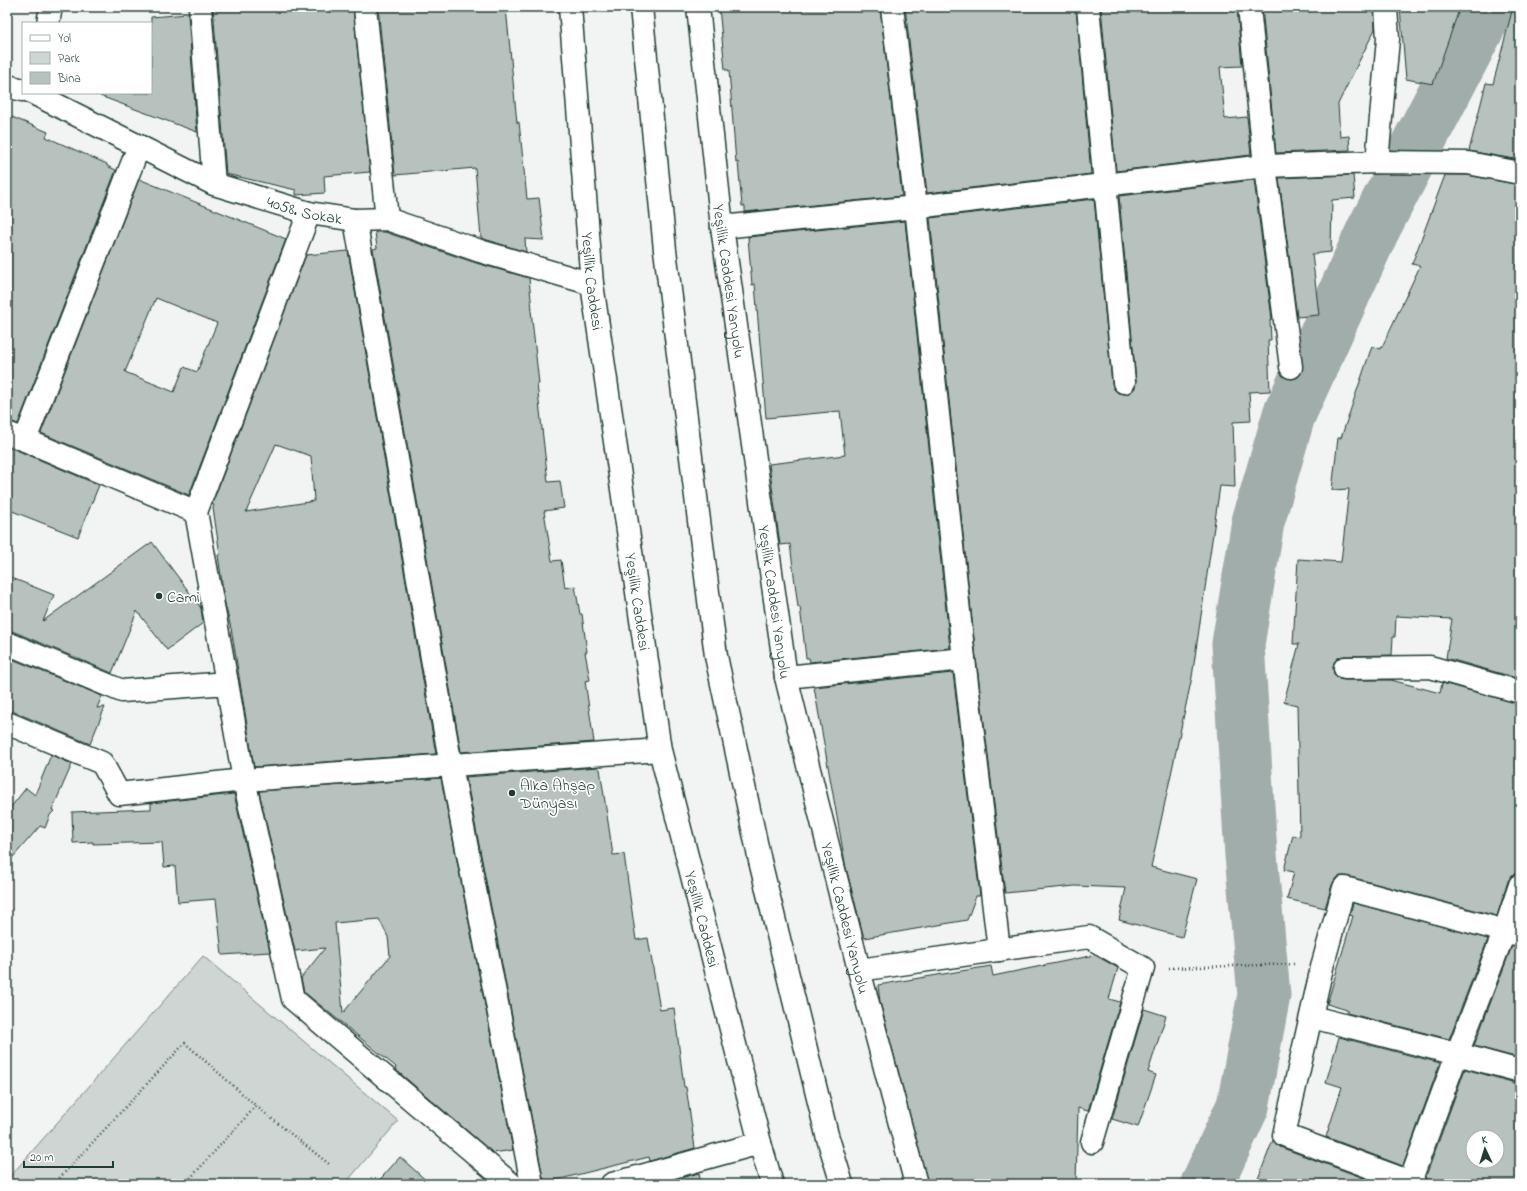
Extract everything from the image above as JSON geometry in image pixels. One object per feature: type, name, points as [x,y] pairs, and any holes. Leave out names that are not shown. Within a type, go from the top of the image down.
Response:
[{"type":"main road","points":[[48,22],[51,7]]},
{"type":"main road","points":[[200,7],[214,184]]},
{"type":"main road","points":[[365,7],[387,219]]},
{"type":"main road","name":"Yeşillik Caddesi","points":[[570,7],[592,284],[660,750],[760,1143],[772,1184]]},
{"type":"main road","points":[[641,7],[665,250],[716,656],[762,868],[827,1135],[842,1184]]},
{"type":"main road","name":"Yeşillik Caddesi Yanyolu","points":[[698,7],[722,227],[786,677],[859,970],[916,1184]]},
{"type":"main road","points":[[892,7],[916,207],[964,659],[999,950]]},
{"type":"main road","points":[[1088,7],[1124,382]]},
{"type":"main road","points":[[1249,7],[1266,166],[1291,367]]},
{"type":"main road","points":[[1377,162],[1388,39],[1386,7]]},
{"type":"main road","name":"4058. Sokak","points":[[7,86],[22,90]]},
{"type":"main road","name":"4058. Sokak","points":[[35,94],[214,184],[309,213],[355,220],[387,219],[480,250],[592,284]]},
{"type":"main road","points":[[139,146],[16,436],[196,512]]},
{"type":"main road","points":[[722,227],[1105,186],[1266,166],[1377,162],[1468,163],[1520,173]]},
{"type":"main road","points":[[309,213],[196,512],[244,780],[293,999],[511,1184]]},
{"type":"main road","points":[[355,220],[450,766],[532,1184]]},
{"type":"main road","points":[[7,643],[122,691],[227,683]]},
{"type":"main road","points":[[786,677],[964,659]]},
{"type":"main road","points":[[1345,668],[1430,667],[1520,692]]},
{"type":"main road","points":[[7,723],[102,764],[119,794],[244,780],[660,750]]},
{"type":"main road","points":[[1513,932],[1344,888],[1324,963],[1284,1135],[1413,1183],[1457,1054],[1513,932],[1520,885]]},
{"type":"main road","points":[[859,970],[1089,937],[1143,968],[1092,1142]]},
{"type":"main road","points":[[1312,1017],[1520,1071]]},
{"type":"main road","points":[[612,1184],[760,1143]]},
{"type":"path","points":[[1143,968],[1324,963]]},
{"type":"path","points":[[54,1184],[185,1043],[256,1106],[329,1164]]},
{"type":"path","points":[[185,1184],[256,1106]]},
{"type":"green space","points":[[203,956],[398,1121],[345,1184],[7,1184],[7,1180]]},
{"type":"building","points":[[213,7],[353,7],[370,172],[324,176],[325,193],[296,195],[296,190],[226,174]]},
{"type":"building","points":[[378,7],[506,7],[517,123],[519,122],[527,199],[539,198],[544,240],[525,239],[526,252],[481,238],[475,168],[395,175]]},
{"type":"building","points":[[719,7],[880,7],[902,196],[745,212],[745,206],[742,206],[738,162],[736,163],[729,70],[725,70]]},
{"type":"building","points":[[905,7],[1076,7],[1091,174],[927,193]]},
{"type":"building","points":[[1101,7],[1237,7],[1242,66],[1220,67],[1225,119],[1247,117],[1251,155],[1116,171]]},
{"type":"building","points":[[1262,7],[1374,7],[1375,29],[1338,104],[1340,137],[1349,136],[1350,150],[1276,153]]},
{"type":"building","points":[[1400,7],[1460,7],[1433,84],[1406,79]]},
{"type":"building","points":[[1512,11],[1520,12],[1520,160],[1469,151],[1486,83],[1493,84]]},
{"type":"building","points":[[188,14],[197,132],[100,96],[100,94],[152,94],[151,17]]},
{"type":"building","points":[[12,117],[48,132],[46,137],[107,164],[107,166],[116,170],[18,424],[7,421],[7,131]]},
{"type":"building","points":[[1353,175],[1355,198],[1332,200],[1331,252],[1312,254],[1319,315],[1297,317],[1279,178]]},
{"type":"building","points":[[1445,175],[1467,175],[1520,185],[1520,679],[1446,658],[1452,619],[1396,616],[1392,655],[1339,657],[1334,662],[1333,669],[1334,674],[1339,679],[1391,680],[1440,693],[1442,683],[1520,704],[1520,873],[1512,875],[1508,881],[1497,916],[1347,876],[1340,876],[1335,879],[1325,908],[1287,899],[1294,872],[1284,870],[1293,835],[1300,837],[1297,705],[1284,702],[1299,644],[1293,644],[1298,559],[1341,562],[1349,489],[1332,490],[1338,438],[1341,438],[1372,346],[1381,349],[1420,266],[1412,264]]},
{"type":"building","points":[[139,179],[286,239],[189,495],[41,433]],"holes":[[[156,298],[217,323],[197,372],[184,367],[174,392],[125,372]]]},
{"type":"building","points":[[1254,180],[1272,319],[1270,320],[1271,340],[1268,340],[1270,391],[1249,392],[1251,421],[1233,422],[1235,487],[1220,486],[1192,677],[1151,867],[1197,879],[1182,937],[1119,920],[1126,888],[1075,886],[1005,893],[976,658],[930,218],[1094,199],[1112,383],[1114,389],[1118,393],[1126,394],[1135,388],[1136,381],[1119,196]]},
{"type":"building","points":[[905,221],[950,648],[810,662],[809,658],[806,658],[790,544],[780,545],[769,464],[845,455],[840,411],[766,418],[755,284],[752,285],[748,237]]},
{"type":"building","points":[[375,232],[385,232],[476,263],[529,278],[539,384],[537,384],[548,482],[560,481],[564,508],[544,511],[552,561],[561,560],[565,588],[575,586],[580,614],[582,614],[587,652],[585,652],[590,680],[585,681],[594,742],[461,752],[373,249],[377,248]]},
{"type":"building","points":[[348,251],[436,754],[254,767],[231,628],[225,604],[218,555],[220,555],[213,508],[214,505],[212,504],[306,255]],"holes":[[[276,444],[311,456],[314,501],[246,512]]]},
{"type":"building","points":[[7,446],[99,485],[78,537],[7,509]]},
{"type":"building","points":[[152,542],[201,608],[203,623],[167,650],[137,611],[112,673],[12,631],[7,631],[7,576],[54,595],[43,621]]},
{"type":"building","points":[[7,657],[102,696],[97,708],[105,707],[90,744],[12,711],[7,711]]},
{"type":"building","points":[[953,673],[980,896],[976,896],[967,920],[864,938],[846,868],[814,687]]},
{"type":"building","points":[[51,755],[72,764],[52,810],[54,811],[50,815],[45,828],[40,826],[7,864],[7,812],[26,788],[35,795]]},
{"type":"building","points":[[598,767],[600,769],[613,855],[624,854],[636,940],[648,938],[660,1010],[674,1008],[684,1087],[686,1087],[695,1148],[650,1161],[649,1157],[544,1183],[466,777]]},
{"type":"building","points":[[441,778],[513,1150],[493,1153],[395,1069],[396,1067],[304,992],[301,978],[325,948],[295,951],[259,791]],"holes":[[[379,919],[388,937],[390,956],[343,1013],[335,923]]]},
{"type":"building","points":[[234,794],[270,952],[222,955],[216,899],[178,902],[175,866],[164,867],[162,842],[93,844],[93,842],[73,843],[72,812],[151,809],[151,803]]},
{"type":"building","points":[[1353,903],[1488,939],[1449,1039],[1347,1013],[1347,1010],[1327,1004],[1353,916],[1350,915]]},
{"type":"building","points":[[1512,946],[1520,947],[1519,1058],[1474,1046]]},
{"type":"building","points":[[1095,955],[1118,968],[1109,999],[1120,1002],[1088,1111],[1078,1108],[1076,1184],[928,1184],[880,1002],[878,985],[991,966],[993,976]]},
{"type":"building","points":[[1144,1009],[1166,1016],[1148,1072],[1156,1075],[1138,1127],[1112,1119]]},
{"type":"building","points":[[1339,1037],[1440,1063],[1403,1166],[1326,1137],[1342,1087],[1326,1082]]},
{"type":"building","points":[[1465,1069],[1520,1085],[1520,1184],[1428,1184],[1426,1176]]},
{"type":"building","points":[[1273,1140],[1280,1147],[1380,1184],[1256,1184]]},
{"type":"building","points":[[400,1157],[430,1184],[376,1184]]},
{"type":"building","points":[[699,1173],[701,1184],[659,1184]]},
{"type":"waterway","points":[[1207,1184],[1243,1106],[1264,995],[1251,855],[1238,644],[1258,522],[1289,415],[1373,230],[1489,7]]},
{"type":"place","name":"Cami","points":[[159,596]]},
{"type":"place","name":"Alka Ahşap Dünyası","points":[[512,793]]}]
